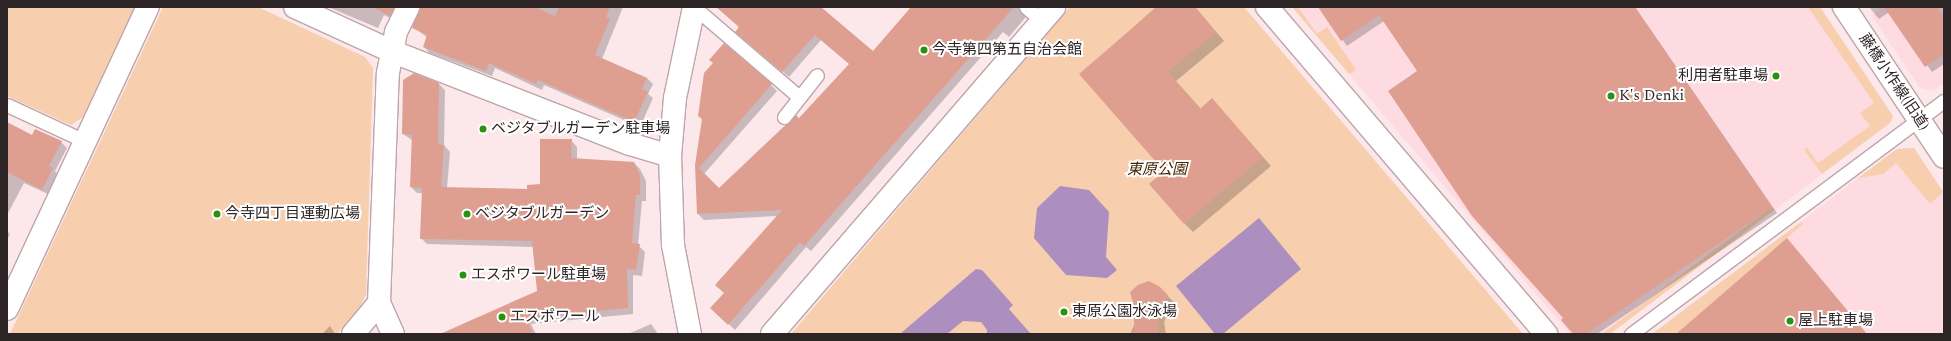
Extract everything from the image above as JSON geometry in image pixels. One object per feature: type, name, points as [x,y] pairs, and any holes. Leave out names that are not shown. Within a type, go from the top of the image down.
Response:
[{"type":"street","points":[[7,310],[148,7]]},
{"type":"street","points":[[296,7],[392,51],[630,144],[670,156]]},
{"type":"street","points":[[393,334],[380,303],[392,51],[396,32],[408,7]]},
{"type":"street","points":[[690,334],[674,245],[670,156],[675,98],[694,7]]},
{"type":"street","points":[[1268,7],[1546,334]]},
{"type":"street","name":"藤橋小作線(旧道)","points":[[1844,7],[1944,157]]},
{"type":"street","points":[[772,334],[1041,12]]},
{"type":"street","points":[[353,334],[380,303]]},
{"type":"lane","points":[[694,7],[799,97]]},
{"type":"lane","points":[[784,117],[817,74]]},
{"type":"lane","points":[[1631,334],[1944,101]]},
{"type":"lane","points":[[7,105],[85,141]]},
{"type":"shaded area","points":[[1292,7],[1820,7],[1893,116],[1890,123],[1610,334],[1570,334]]},
{"type":"shaded area","points":[[1884,7],[1940,7],[1944,13],[1944,83],[1933,91],[1920,88],[1871,15]]},
{"type":"shaded area","points":[[1914,148],[1944,193],[1944,334],[1652,334],[1897,149]]},
{"type":"shaded area","points":[[1060,186],[1089,190],[1109,212],[1106,257],[1117,270],[1107,278],[1066,275],[1034,238],[1037,208]]},
{"type":"shaded area","points":[[1259,218],[1301,269],[1223,334],[1215,334],[1176,286]]},
{"type":"shaded area","points":[[976,269],[982,270],[1013,305],[1009,309],[1031,334],[987,334],[987,330],[981,322],[963,321],[947,334],[900,334]]},
{"type":"green space","points":[[7,7],[135,7],[83,117],[71,125],[7,96]]},
{"type":"green space","name":"今寺四丁目運動広場","points":[[163,7],[258,7],[365,57],[373,68],[366,295],[360,307],[337,334],[10,334]]},
{"type":"green space","name":"東原公園","points":[[1070,7],[1244,7],[1523,334],[791,334]]},
{"type":"green space","points":[[1292,7],[1298,7],[1317,34],[1327,27],[1356,70],[1349,74]]},
{"type":"green space","points":[[1808,7],[1820,7],[1893,116],[1890,123],[1822,174],[1804,150],[1807,148],[1818,163],[1870,126],[1860,113],[1874,103]]},
{"type":"green space","points":[[1914,148],[1943,192],[1930,204],[1896,163],[1883,174],[1858,178],[1897,149]]},
{"type":"green space","points":[[1772,207],[1774,210],[1610,334],[1602,334]]},
{"type":"green space","points":[[1801,222],[1803,224],[1676,334],[1652,334]]},
{"type":"building","points":[[372,7],[394,7],[390,16]]},
{"type":"building","points":[[420,7],[535,7],[555,16],[559,7],[610,7],[606,17],[610,19],[595,55],[647,78],[642,89],[648,92],[634,122],[538,80],[536,84],[489,63],[486,71],[423,47],[427,35],[412,28]]},
{"type":"building","points":[[716,7],[821,7],[873,51],[911,7],[1014,7],[804,246],[800,242],[728,325],[710,308],[724,293],[715,285],[782,210],[697,214],[695,165],[702,119],[698,116],[704,73],[713,63],[709,60],[724,43],[772,84],[699,168],[719,188],[796,115],[799,118],[849,64],[815,35],[782,72],[735,32],[739,27]]},
{"type":"building","points":[[1157,7],[1195,7],[1216,32],[1168,72],[1200,109],[1212,98],[1263,157],[1184,224],[1149,184],[1164,171],[1079,74]]},
{"type":"building","points":[[1318,7],[1635,7],[1772,207],[1586,334],[1573,334],[1561,320],[1563,318],[1472,216],[1388,91],[1417,71],[1379,15],[1341,41]]},
{"type":"building","points":[[1884,7],[1937,7],[1944,18],[1944,54],[1925,67]]},
{"type":"building","points":[[414,73],[439,83],[438,144],[444,145],[441,187],[527,189],[527,185],[540,184],[540,139],[572,139],[571,158],[634,162],[640,175],[640,195],[636,195],[632,243],[640,244],[636,270],[627,269],[628,308],[526,318],[533,334],[440,334],[537,291],[532,241],[420,239],[422,188],[410,187],[412,135],[402,134],[403,80]]},
{"type":"building","points":[[7,122],[32,135],[35,129],[62,141],[49,166],[53,168],[42,190],[7,172]]},
{"type":"building","points":[[1787,238],[1867,334],[1676,334]]},
{"type":"building","points":[[1149,281],[1160,287],[1168,295],[1158,315],[1159,334],[1134,334],[1134,306],[1130,292],[1138,285]]},
{"type":"place","name":"今寺第四第五自治会館","points":[[924,50]]},
{"type":"place","name":"利用者駐車場","points":[[1776,76]]},
{"type":"place","name":"K's Denki","points":[[1611,96]]},
{"type":"place","name":"ベジタブルガーデン駐車場","points":[[483,129]]},
{"type":"place","name":"今寺四丁目運動広場","points":[[217,214]]},
{"type":"place","name":"ベジタブルガーデン","points":[[467,214]]},
{"type":"place","name":"エスポワール駐車場","points":[[463,275]]},
{"type":"place","name":"東原公園水泳場","points":[[1064,312]]},
{"type":"place","name":"エスポワール","points":[[502,317]]},
{"type":"place","name":"屋上駐車場","points":[[1790,321]]}]
